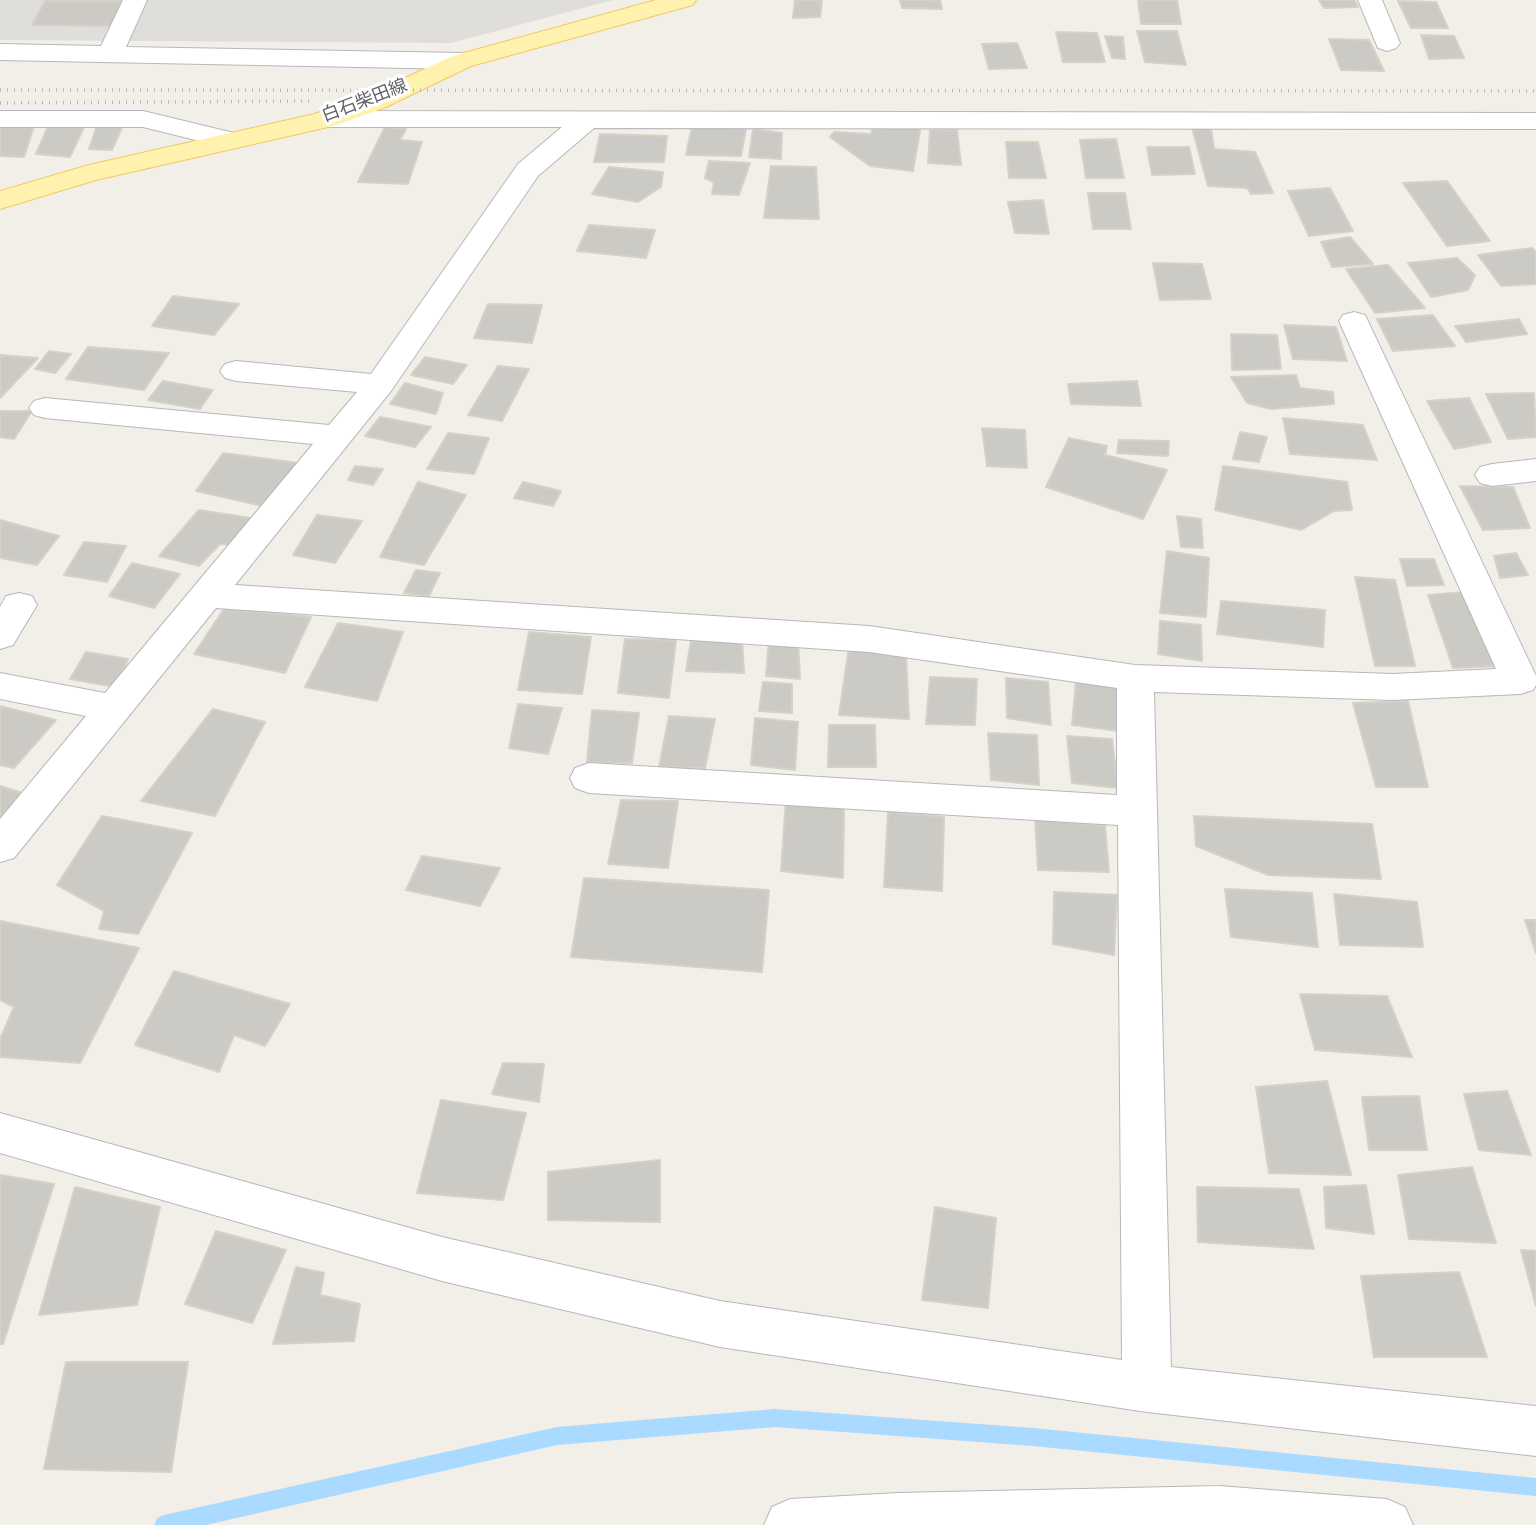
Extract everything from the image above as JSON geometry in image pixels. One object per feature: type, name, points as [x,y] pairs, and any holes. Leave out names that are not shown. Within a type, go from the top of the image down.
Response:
[{"type":"main road","name":"白石柴田線","points":[[0,200],[89,173],[327,119],[377,101],[462,61],[684,0]]},
{"type":"street","points":[[111,52],[135,0]]},
{"type":"street","points":[[1370,0],[1387,43]]},
{"type":"street","points":[[0,52],[111,52],[462,61]]},
{"type":"street","points":[[0,119],[142,119],[229,140]]},
{"type":"street","points":[[327,119],[1536,121]]},
{"type":"street","points":[[0,847],[380,384],[528,170],[589,119]]},
{"type":"street","points":[[207,595],[869,639],[1135,678],[1393,687],[1528,681],[1354,321]]},
{"type":"street","points":[[236,371],[380,384]]},
{"type":"street","points":[[44,408],[338,436]]},
{"type":"street","points":[[1492,475],[1536,470]]},
{"type":"street","points":[[0,636],[19,604]]},
{"type":"street","points":[[1135,678],[1147,1388]]},
{"type":"street","points":[[0,686],[114,708]]},
{"type":"street","points":[[589,778],[1137,811]]},
{"type":"street","points":[[0,1133],[442,1259],[720,1324],[1147,1388],[1536,1431]]},
{"type":"street","points":[[790,1525],[898,1519],[1219,1512],[1387,1525]]},
{"type":"shaded area","points":[[0,0],[613,0],[451,43],[0,40]]},
{"type":"building","points":[[795,0],[822,0],[820,17],[793,18]]},
{"type":"building","points":[[900,0],[940,0],[942,9],[902,8]]},
{"type":"building","points":[[1138,0],[1177,0],[1181,24],[1141,24]]},
{"type":"building","points":[[1319,0],[1354,0],[1358,7],[1324,8]]},
{"type":"building","points":[[45,1],[124,1],[111,26],[32,25]]},
{"type":"building","points":[[1398,1],[1436,2],[1448,28],[1411,28]]},
{"type":"building","points":[[1137,31],[1177,31],[1186,65],[1145,62]]},
{"type":"building","points":[[1056,32],[1097,33],[1105,62],[1063,62]]},
{"type":"building","points":[[1421,35],[1454,36],[1464,58],[1429,59]]},
{"type":"building","points":[[1105,36],[1123,37],[1125,59],[1112,58]]},
{"type":"building","points":[[1329,39],[1369,40],[1384,71],[1341,70]]},
{"type":"building","points":[[1017,43],[1027,68],[989,69],[982,44]]},
{"type":"building","points":[[49,124],[85,125],[70,157],[36,154]]},
{"type":"building","points":[[97,125],[123,125],[112,150],[89,149]]},
{"type":"building","points":[[921,125],[913,171],[870,166],[830,137],[834,132],[871,134],[873,127]]},
{"type":"building","points":[[0,126],[34,126],[24,157],[0,156]]},
{"type":"building","points":[[692,126],[746,128],[741,156],[686,155]]},
{"type":"building","points":[[385,127],[406,129],[400,140],[422,142],[408,184],[358,182]]},
{"type":"building","points":[[1192,128],[1211,128],[1214,149],[1255,152],[1273,193],[1251,194],[1247,188],[1208,186]]},
{"type":"building","points":[[753,129],[782,133],[781,159],[749,157]]},
{"type":"building","points":[[930,130],[957,130],[961,165],[928,163]]},
{"type":"building","points":[[600,134],[667,136],[664,162],[594,162]]},
{"type":"building","points":[[1116,139],[1124,178],[1086,178],[1080,140]]},
{"type":"building","points":[[1006,142],[1038,142],[1046,178],[1009,178]]},
{"type":"building","points":[[1147,147],[1189,147],[1195,174],[1152,175]]},
{"type":"building","points":[[709,161],[750,163],[739,195],[712,194],[714,182],[705,178]]},
{"type":"building","points":[[771,166],[816,167],[819,219],[764,218]]},
{"type":"building","points":[[609,167],[663,172],[661,187],[638,202],[592,194]]},
{"type":"building","points":[[1447,181],[1490,241],[1447,246],[1403,183]]},
{"type":"building","points":[[1330,188],[1353,231],[1309,236],[1288,191]]},
{"type":"building","points":[[1088,193],[1125,193],[1131,229],[1093,229]]},
{"type":"building","points":[[1043,200],[1049,234],[1015,233],[1008,202]]},
{"type":"building","points":[[589,225],[655,230],[646,258],[577,251]]},
{"type":"building","points":[[1350,237],[1373,264],[1332,267],[1321,242]]},
{"type":"building","points":[[1532,248],[1536,252],[1536,284],[1501,286],[1478,255]]},
{"type":"building","points":[[1457,258],[1475,275],[1468,290],[1431,297],[1408,263]]},
{"type":"building","points":[[1153,263],[1202,264],[1211,299],[1160,300]]},
{"type":"building","points":[[1388,265],[1425,308],[1375,313],[1346,269]]},
{"type":"building","points":[[173,296],[239,304],[214,335],[152,326]]},
{"type":"building","points":[[488,304],[542,305],[532,343],[474,338]]},
{"type":"building","points":[[1433,315],[1455,346],[1393,351],[1377,319]]},
{"type":"building","points":[[1519,319],[1527,334],[1466,342],[1455,326]]},
{"type":"building","points":[[1284,325],[1336,327],[1347,361],[1293,359]]},
{"type":"building","points":[[1231,334],[1277,335],[1281,369],[1232,370]]},
{"type":"building","points":[[88,347],[169,353],[144,390],[66,379]]},
{"type":"building","points":[[49,351],[71,354],[55,373],[35,369]]},
{"type":"building","points":[[0,355],[38,358],[0,398]]},
{"type":"building","points":[[425,357],[467,365],[453,384],[411,375]]},
{"type":"building","points":[[498,366],[529,369],[502,421],[468,415]]},
{"type":"building","points":[[1296,375],[1300,388],[1333,392],[1334,404],[1271,409],[1247,403],[1231,377]]},
{"type":"building","points":[[163,381],[213,390],[200,409],[148,400]]},
{"type":"building","points":[[1137,381],[1141,406],[1071,404],[1068,384]]},
{"type":"building","points":[[405,383],[443,393],[436,414],[390,404]]},
{"type":"building","points":[[1534,393],[1536,437],[1508,439],[1486,394]]},
{"type":"building","points":[[1469,398],[1491,442],[1454,449],[1427,401]]},
{"type":"building","points":[[0,411],[32,411],[14,439],[0,437]]},
{"type":"building","points":[[380,417],[431,427],[415,447],[365,436]]},
{"type":"building","points":[[1283,418],[1363,425],[1377,460],[1290,454]]},
{"type":"building","points":[[982,428],[1025,430],[1027,468],[987,466]]},
{"type":"building","points":[[1240,432],[1267,437],[1259,462],[1233,459]]},
{"type":"building","points":[[448,433],[489,438],[474,474],[427,469]]},
{"type":"building","points":[[1069,438],[1107,446],[1105,455],[1167,470],[1143,519],[1046,487]]},
{"type":"building","points":[[1119,440],[1169,441],[1168,456],[1117,453]]},
{"type":"building","points":[[223,453],[298,463],[267,507],[196,491]]},
{"type":"building","points":[[355,466],[383,469],[373,485],[348,480]]},
{"type":"building","points":[[1223,466],[1347,482],[1352,510],[1334,511],[1301,530],[1215,510]]},
{"type":"building","points":[[418,482],[466,495],[424,565],[380,557]]},
{"type":"building","points":[[523,482],[561,491],[553,506],[514,498]]},
{"type":"building","points":[[1460,486],[1513,487],[1530,528],[1483,530]]},
{"type":"building","points":[[199,510],[257,519],[233,545],[220,544],[199,566],[159,556]]},
{"type":"building","points":[[317,515],[362,521],[335,563],[293,555]]},
{"type":"building","points":[[1177,516],[1201,519],[1203,548],[1181,547]]},
{"type":"building","points":[[0,520],[59,536],[37,565],[0,558]]},
{"type":"building","points":[[84,542],[126,546],[107,582],[64,575]]},
{"type":"building","points":[[1167,551],[1209,558],[1206,617],[1160,613]]},
{"type":"building","points":[[1516,553],[1528,575],[1500,578],[1494,556]]},
{"type":"building","points":[[1400,559],[1434,559],[1444,585],[1407,586]]},
{"type":"building","points":[[132,563],[180,574],[154,608],[109,596]]},
{"type":"building","points":[[416,570],[440,573],[429,596],[404,593]]},
{"type":"building","points":[[1355,577],[1395,580],[1415,666],[1375,666]]},
{"type":"building","points":[[1464,592],[1499,666],[1453,668],[1428,595]]},
{"type":"building","points":[[1221,601],[1325,610],[1323,647],[1217,634]]},
{"type":"building","points":[[224,609],[311,617],[285,673],[194,654]]},
{"type":"building","points":[[1160,621],[1201,625],[1202,661],[1158,654]]},
{"type":"building","points":[[338,623],[403,632],[377,701],[305,687]]},
{"type":"building","points":[[529,632],[591,637],[582,694],[518,690]]},
{"type":"building","points":[[692,634],[742,639],[744,673],[686,671]]},
{"type":"building","points":[[769,638],[798,641],[800,679],[766,676]]},
{"type":"building","points":[[625,639],[676,640],[669,698],[618,693]]},
{"type":"building","points":[[849,647],[906,654],[909,719],[839,715]]},
{"type":"building","points":[[86,652],[128,659],[116,687],[70,679]]},
{"type":"building","points":[[930,677],[977,679],[975,725],[926,724]]},
{"type":"building","points":[[1006,678],[1048,682],[1051,725],[1007,718]]},
{"type":"building","points":[[763,682],[792,684],[792,713],[759,711]]},
{"type":"building","points":[[1076,682],[1117,686],[1119,731],[1072,725]]},
{"type":"building","points":[[1408,701],[1428,787],[1376,787],[1353,703]]},
{"type":"building","points":[[518,704],[562,708],[548,754],[509,748]]},
{"type":"building","points":[[0,706],[56,720],[14,768],[0,765]]},
{"type":"building","points":[[213,709],[265,722],[215,816],[141,801]]},
{"type":"building","points":[[592,710],[639,713],[632,763],[587,762]]},
{"type":"building","points":[[669,716],[715,719],[705,768],[659,767]]},
{"type":"building","points":[[755,718],[798,722],[795,770],[751,765]]},
{"type":"building","points":[[829,725],[875,725],[876,767],[828,767]]},
{"type":"building","points":[[988,733],[1037,735],[1039,785],[991,780]]},
{"type":"building","points":[[1067,736],[1112,739],[1118,788],[1072,783]]},
{"type":"building","points":[[0,786],[29,795],[0,829]]},
{"type":"building","points":[[621,800],[678,801],[668,868],[608,864]]},
{"type":"building","points":[[786,800],[844,808],[843,878],[781,871]]},
{"type":"building","points":[[888,812],[944,817],[942,891],[884,887]]},
{"type":"building","points":[[102,816],[192,833],[138,934],[99,929],[104,911],[57,885]]},
{"type":"building","points":[[1194,816],[1372,824],[1381,879],[1268,875],[1196,846]]},
{"type":"building","points":[[1035,819],[1105,826],[1109,872],[1038,870]]},
{"type":"building","points":[[422,856],[500,868],[480,906],[406,890]]},
{"type":"building","points":[[584,878],[769,890],[762,972],[571,957]]},
{"type":"building","points":[[1225,889],[1312,893],[1318,947],[1231,937]]},
{"type":"building","points":[[1054,892],[1117,895],[1114,955],[1053,944]]},
{"type":"building","points":[[1334,894],[1417,902],[1423,947],[1340,945]]},
{"type":"building","points":[[1525,920],[1536,920],[1536,953]]},
{"type":"building","points":[[0,921],[139,948],[80,1063],[0,1057],[0,1039],[14,1007],[0,1000]]},
{"type":"building","points":[[174,971],[290,1004],[265,1046],[234,1035],[219,1072],[135,1045]]},
{"type":"building","points":[[1300,994],[1387,996],[1412,1057],[1315,1050]]},
{"type":"building","points":[[503,1063],[544,1064],[539,1102],[492,1094]]},
{"type":"building","points":[[1327,1081],[1351,1175],[1269,1173],[1256,1087]]},
{"type":"building","points":[[1507,1091],[1531,1155],[1479,1150],[1464,1094]]},
{"type":"building","points":[[1419,1096],[1427,1150],[1369,1150],[1362,1097]]},
{"type":"building","points":[[441,1100],[526,1113],[503,1200],[417,1193]]},
{"type":"building","points":[[660,1160],[660,1222],[548,1220],[548,1172]]},
{"type":"building","points":[[1472,1167],[1496,1243],[1409,1239],[1398,1175]]},
{"type":"building","points":[[0,1175],[54,1184],[3,1344],[0,1344]]},
{"type":"building","points":[[1366,1185],[1374,1234],[1326,1228],[1324,1187]]},
{"type":"building","points":[[75,1187],[160,1207],[137,1305],[39,1315]]},
{"type":"building","points":[[1197,1187],[1299,1189],[1314,1249],[1198,1242]]},
{"type":"building","points":[[935,1207],[996,1218],[988,1308],[922,1300]]},
{"type":"building","points":[[216,1231],[286,1250],[252,1323],[185,1304]]},
{"type":"building","points":[[1521,1250],[1536,1251],[1536,1306]]},
{"type":"building","points":[[296,1267],[324,1273],[320,1295],[360,1304],[354,1341],[273,1344]]},
{"type":"building","points":[[1459,1272],[1487,1357],[1374,1357],[1361,1276]]},
{"type":"building","points":[[66,1362],[188,1362],[171,1472],[44,1469]]},
{"type":"waterway","points":[[164,1525],[557,1436],[775,1418],[1033,1437],[1536,1487]]},
{"type":"railway","points":[[0,90],[1536,91]]},
{"type":"railway","points":[[0,103],[311,101]]}]
